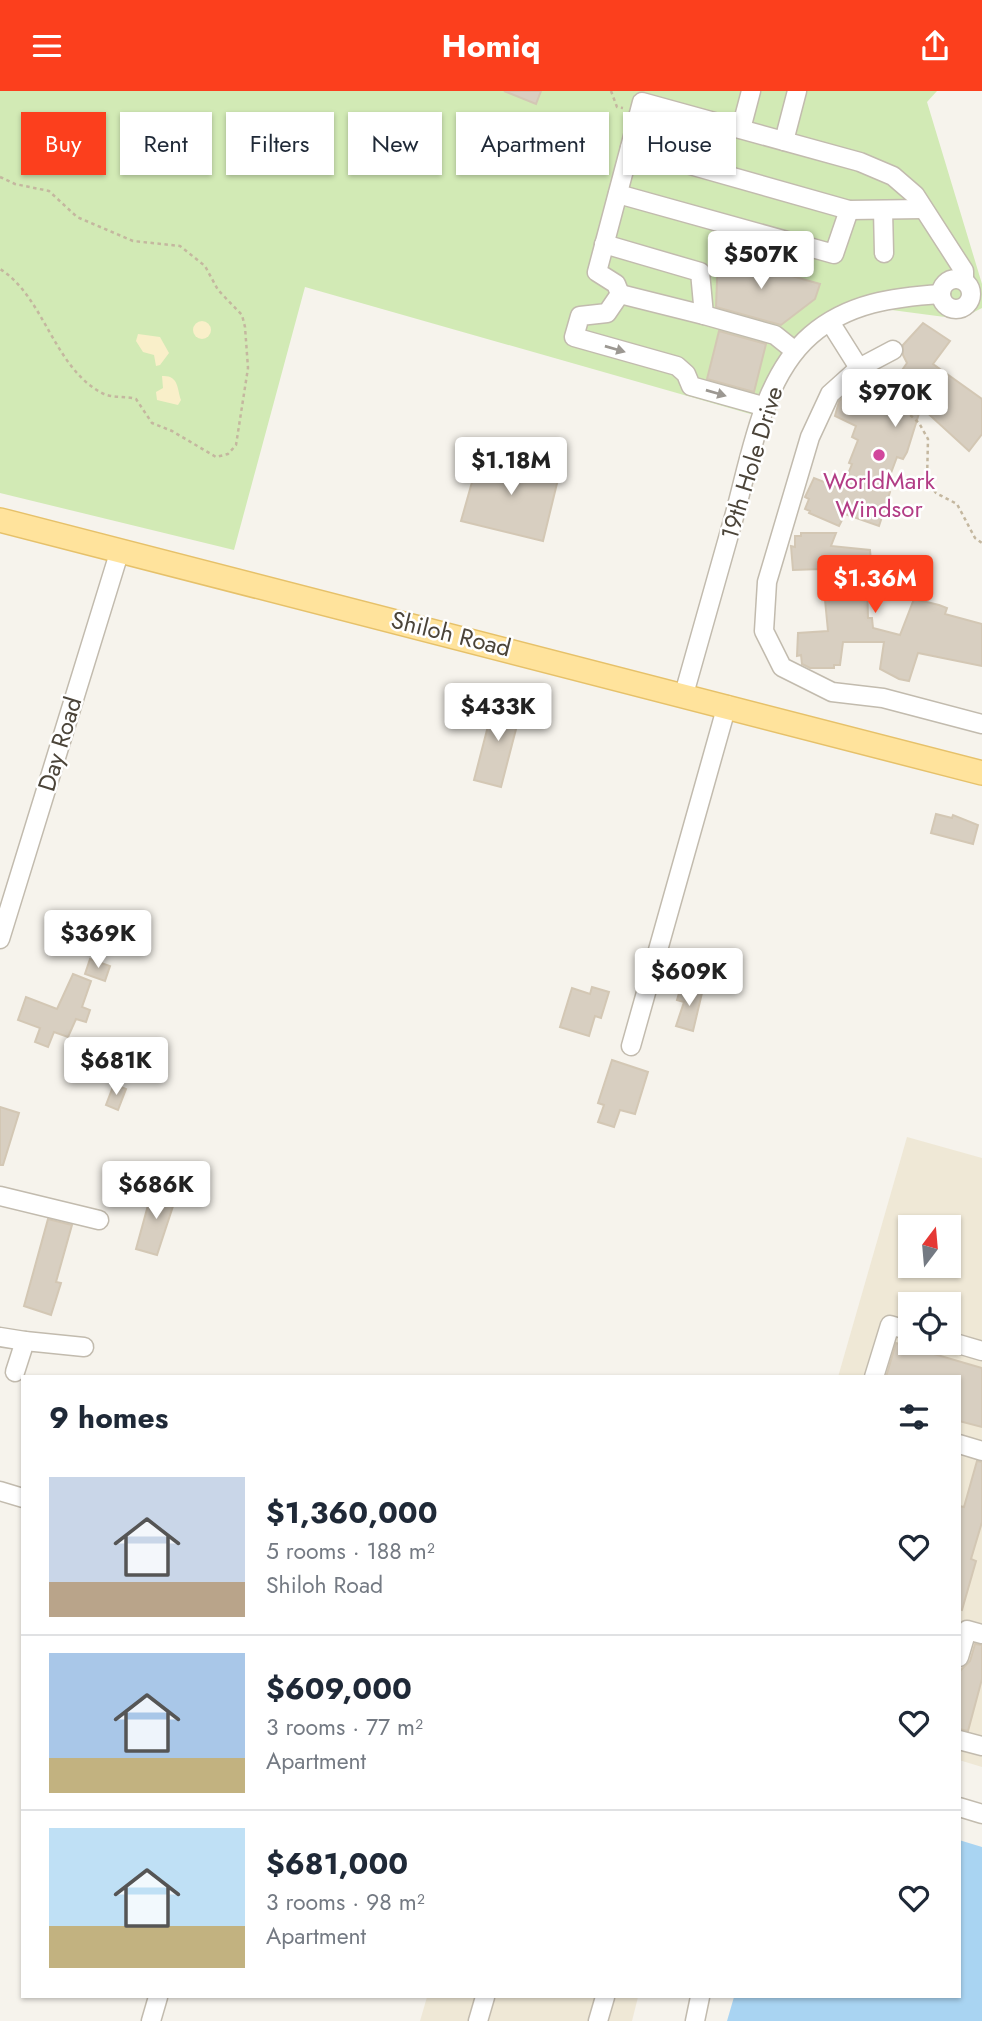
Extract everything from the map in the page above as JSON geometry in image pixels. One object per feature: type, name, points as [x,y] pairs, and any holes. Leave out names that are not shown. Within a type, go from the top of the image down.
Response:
[{"type":"main road","name":"Shiloh Road","points":[[0,520],[727,705],[982,773]]},
{"type":"street","points":[[741,129],[751,91]]},
{"type":"street","points":[[784,141],[797,91]]},
{"type":"street","points":[[639,112],[642,102],[679,112]]},
{"type":"street","points":[[736,128],[860,162],[893,176],[915,195],[964,271],[951,285]]},
{"type":"street","points":[[620,294],[616,284],[597,272],[623,175]]},
{"type":"street","points":[[727,175],[849,209],[923,209]]},
{"type":"street","points":[[618,194],[834,254],[849,209]]},
{"type":"street","points":[[883,210],[884,253]]},
{"type":"street","points":[[604,244],[700,272],[705,315]]},
{"type":"street","name":"19th Hole Drive","points":[[684,694],[766,407],[795,351],[830,322],[884,299],[951,285],[971,288],[976,307],[952,309],[944,303],[951,285]]},
{"type":"street","points":[[620,294],[775,335],[795,351]]},
{"type":"street","points":[[620,294],[607,313],[580,316],[574,337],[677,366],[691,386],[766,407]]},
{"type":"street","points":[[830,322],[859,368]]},
{"type":"street","points":[[893,350],[859,368],[830,394],[810,437],[767,582],[764,631],[782,667],[832,692],[883,698],[982,724]]},
{"type":"street","name":"Day Road","points":[[0,939],[120,549]]},
{"type":"street","points":[[631,1046],[727,705]]},
{"type":"street","points":[[0,1196],[99,1220]]},
{"type":"street","points":[[875,1375],[890,1325],[898,1327]]},
{"type":"street","points":[[0,1337],[85,1347]]},
{"type":"street","points":[[13,1373],[25,1341]]},
{"type":"street","points":[[961,1345],[982,1351]]},
{"type":"street","points":[[961,1445],[982,1451]]},
{"type":"street","points":[[0,1491],[21,1497]]},
{"type":"street","points":[[961,1650],[967,1630],[982,1634]]},
{"type":"street","points":[[961,1741],[982,1746]]},
{"type":"street","points":[[961,1808],[982,1814]]},
{"type":"street","points":[[151,2021],[158,1998]]},
{"type":"street","points":[[478,2021],[485,1998]]},
{"type":"street","points":[[598,2021],[605,1998]]},
{"type":"street","points":[[695,2021],[699,1998]]},
{"type":"path","points":[[611,91],[617,107],[635,112]]},
{"type":"path","points":[[0,177],[27,188],[49,191],[77,217],[132,241],[180,246],[205,266],[218,290],[242,315],[245,327],[248,368],[236,445],[228,454],[216,457],[172,431],[152,423],[136,400],[108,396],[97,390],[61,353],[43,319],[11,278],[0,269]]},
{"type":"path","points":[[879,387],[919,423],[929,439],[927,481],[936,493],[957,504],[975,538],[982,543]]},
{"type":"shaded area","points":[[907,1137],[982,1158],[982,1767],[961,1761],[961,1375],[839,1375]]},
{"type":"shaded area","points":[[427,1998],[638,1998],[632,2021],[420,2021]]},
{"type":"green space","points":[[0,91],[937,91],[927,102],[982,284],[982,308],[960,319],[846,304],[754,415],[305,287],[234,550],[0,493]]},
{"type":"sand","points":[[202,321],[208,324],[211,330],[208,336],[202,339],[196,336],[193,330],[196,324]]},
{"type":"sand","points":[[138,334],[160,337],[169,353],[160,365],[156,366],[154,355],[143,352],[136,341]]},
{"type":"sand","points":[[162,376],[172,378],[176,383],[181,400],[178,405],[157,400],[156,392],[163,388]]},
{"type":"water","points":[[961,1841],[982,1847],[982,2021],[727,2021],[734,1998],[961,1998]]},
{"type":"building","points":[[504,91],[541,91],[536,104]]},
{"type":"building","points":[[718,255],[820,284],[815,299],[781,325],[716,307]]},
{"type":"building","points":[[923,323],[950,341],[933,364],[982,399],[982,434],[969,451],[921,407],[907,452],[903,459],[897,457],[885,489],[890,492],[879,526],[845,514],[839,526],[809,513],[810,511],[805,509],[809,499],[805,497],[814,478],[842,489],[852,464],[849,463],[858,440],[852,437],[856,426],[835,416],[839,401],[855,387],[883,397],[907,363],[903,355],[903,345]]},
{"type":"building","points":[[719,331],[766,344],[754,392],[707,379]]},
{"type":"building","points":[[480,454],[560,471],[543,541],[461,521]]},
{"type":"building","points":[[801,533],[836,533],[831,546],[870,550],[872,583],[867,583],[868,618],[872,618],[873,628],[900,635],[914,599],[939,605],[947,608],[945,614],[982,624],[982,666],[918,653],[909,681],[899,679],[880,669],[884,642],[843,642],[840,665],[834,665],[834,668],[810,668],[802,664],[801,655],[797,656],[798,633],[828,631],[822,569],[793,570],[791,546],[795,547],[795,536],[801,536]]},
{"type":"building","points":[[495,699],[522,706],[501,787],[474,780]]},
{"type":"building","points":[[936,814],[952,818],[953,815],[978,825],[973,844],[931,833]]},
{"type":"building","points":[[90,959],[110,966],[105,981],[85,974]]},
{"type":"building","points":[[73,974],[91,981],[82,1007],[90,1010],[86,1022],[76,1019],[68,1037],[54,1032],[48,1047],[35,1042],[40,1028],[18,1020],[26,997],[57,1009]]},
{"type":"building","points":[[681,986],[702,993],[693,1031],[676,1026],[684,1002],[677,1000]]},
{"type":"building","points":[[592,987],[609,992],[601,1018],[595,1016],[589,1036],[560,1027],[572,988],[590,994]]},
{"type":"building","points":[[612,1060],[648,1072],[635,1114],[620,1110],[614,1127],[598,1122],[604,1105],[598,1103]]},
{"type":"building","points":[[114,1084],[126,1089],[118,1110],[106,1105]]},
{"type":"building","points":[[0,1107],[19,1113],[3,1165],[0,1165]]},
{"type":"building","points":[[153,1187],[177,1194],[157,1255],[136,1249]]},
{"type":"building","points":[[48,1219],[72,1225],[56,1282],[61,1283],[51,1315],[24,1306]]},
{"type":"building","points":[[896,1343],[898,1355],[937,1355],[982,1368],[982,1427],[961,1422],[961,1375],[887,1375]]},
{"type":"building","points":[[977,1461],[982,1462],[982,1522],[971,1559],[976,1561],[962,1610],[961,1506],[964,1507]]},
{"type":"building","points":[[975,1644],[982,1645],[982,1679],[968,1731],[961,1729],[961,1670],[970,1661]]},
{"type":"place","name":"WorldMark Windsor","points":[[879,455]]}]
